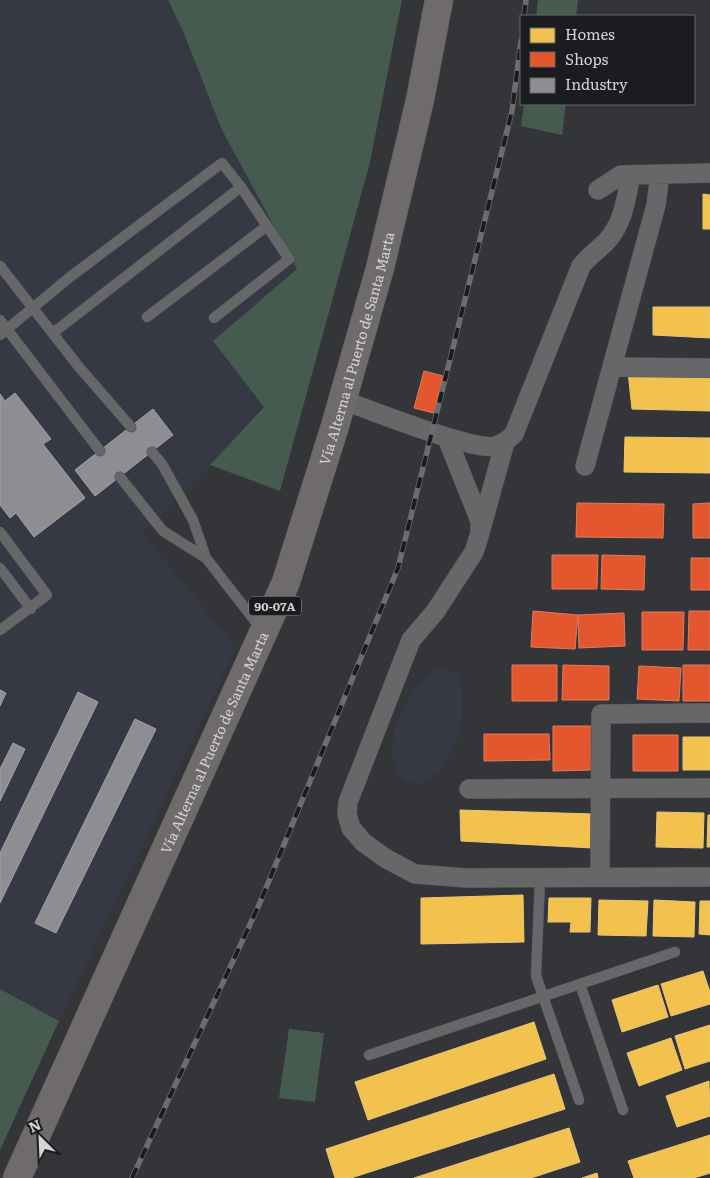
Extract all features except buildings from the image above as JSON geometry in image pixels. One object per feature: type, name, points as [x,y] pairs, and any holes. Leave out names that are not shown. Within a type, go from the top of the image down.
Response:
[{"type":"main road","name":"Vía Alterna al Puerto de Santa Marta","points":[[17,1178],[286,582],[342,400],[401,185],[439,0]]},
{"type":"street","points":[[598,190],[621,175],[710,173]]},
{"type":"street","points":[[585,466],[656,206],[660,174]]},
{"type":"street","points":[[342,400],[447,438],[494,447],[505,442],[514,434],[581,266],[591,253],[606,241],[622,220],[631,175]]},
{"type":"street","points":[[612,367],[710,368]]},
{"type":"street","points":[[447,438],[480,522],[480,533]]},
{"type":"street","points":[[505,442],[480,533],[469,559],[435,612],[411,640],[348,802],[347,814],[351,828],[363,842],[385,858],[415,874],[467,878],[710,877]]},
{"type":"street","points":[[600,877],[601,714],[710,713]]},
{"type":"street","points":[[469,789],[710,788]]},
{"type":"lane","points":[[4,332],[33,307],[222,163],[241,187],[289,259],[214,318]]},
{"type":"lane","points":[[53,333],[241,187]]},
{"type":"lane","points":[[147,317],[267,226]]},
{"type":"lane","points":[[0,266],[131,427]]},
{"type":"lane","points":[[0,320],[4,332],[100,451]]},
{"type":"lane","points":[[152,452],[162,464],[193,520],[206,558]]},
{"type":"lane","points":[[120,477],[163,531],[206,558],[264,631]]},
{"type":"lane","points":[[0,532],[46,593],[46,597],[0,630]]},
{"type":"lane","points":[[0,568],[31,609]]},
{"type":"lane","points":[[540,878],[536,976],[579,1100]]},
{"type":"lane","points":[[369,1055],[675,952]]},
{"type":"lane","points":[[580,984],[623,1110]]},
{"type":"shaded area","points":[[0,0],[168,0],[183,31],[221,128],[297,269],[213,341],[264,406],[191,486],[142,533],[236,648],[59,1021],[0,989]]},
{"type":"shaded area","points":[[436,668],[453,672],[461,679],[463,714],[456,744],[438,773],[419,784],[404,780],[398,772],[391,754],[395,728],[407,701],[414,688]]},
{"type":"green space","points":[[168,0],[402,0],[370,162],[280,491],[210,465],[264,407],[213,341],[297,269],[221,128],[183,31]]},
{"type":"green space","points":[[538,0],[578,0],[576,15],[536,15]]},
{"type":"green space","points":[[524,105],[566,105],[562,135],[521,126]]},
{"type":"green space","points":[[0,989],[59,1021],[0,1150]]},
{"type":"green space","points":[[289,1029],[324,1033],[315,1102],[279,1098]]},
{"type":"railway","points":[[524,15],[526,0]]},
{"type":"railway","points":[[132,1178],[259,905],[398,568],[512,111],[520,49]]}]
